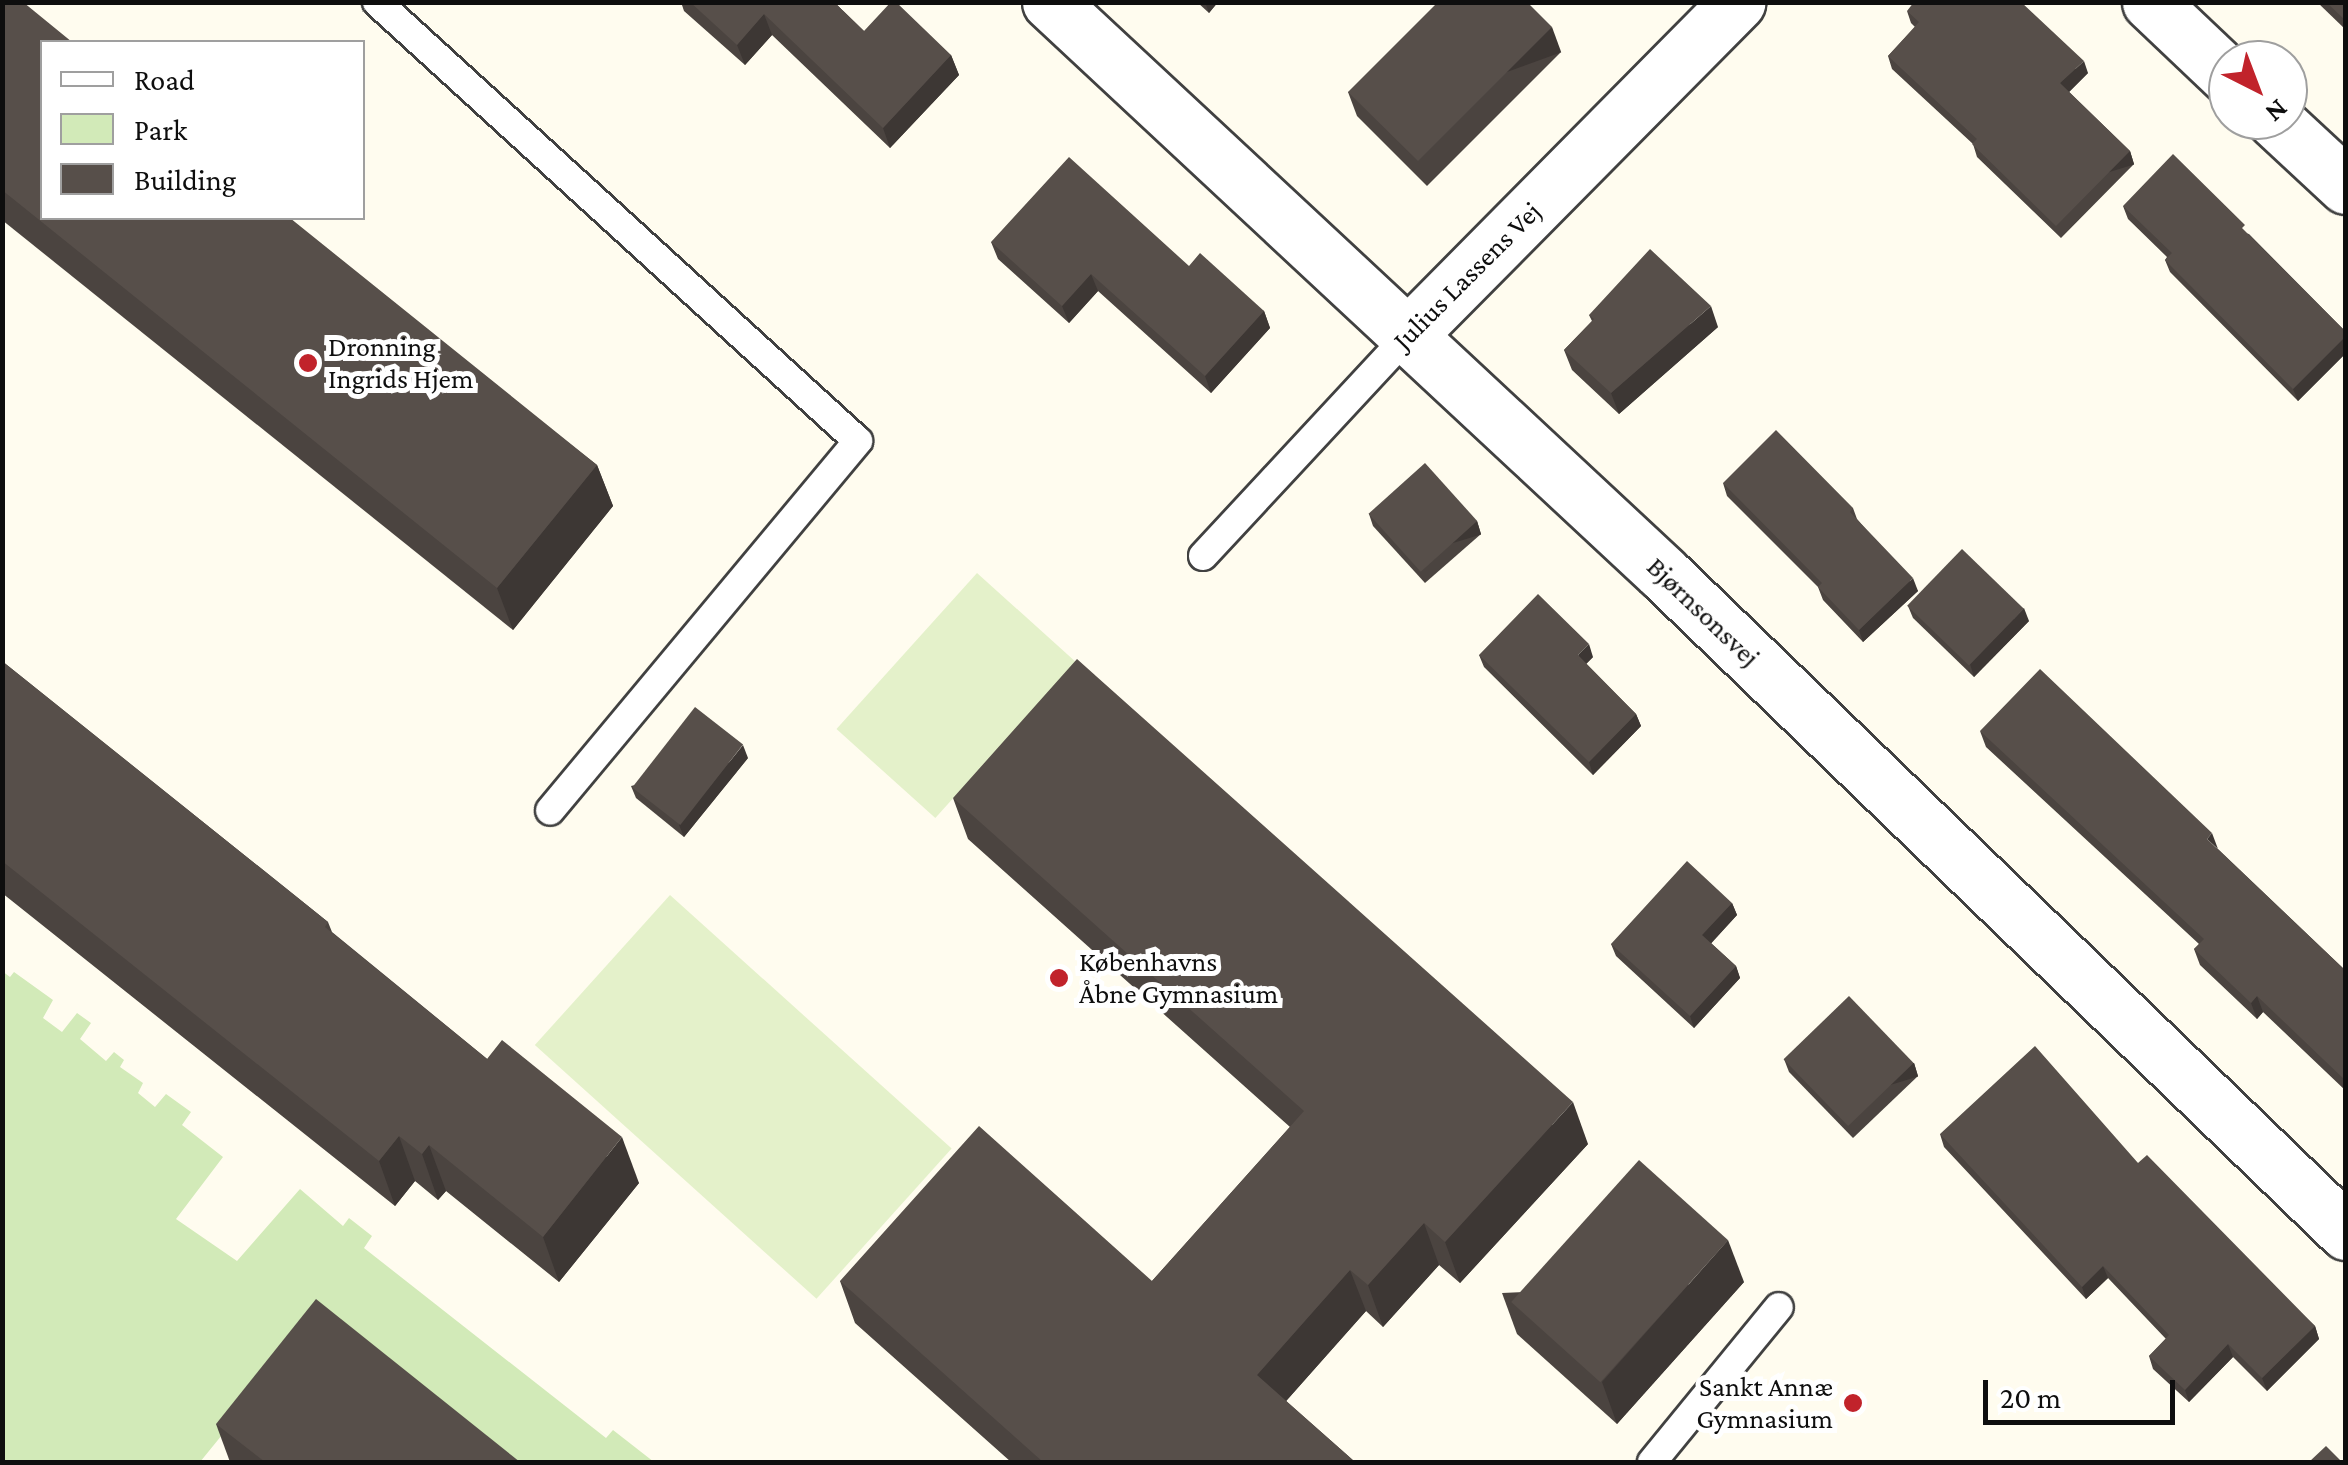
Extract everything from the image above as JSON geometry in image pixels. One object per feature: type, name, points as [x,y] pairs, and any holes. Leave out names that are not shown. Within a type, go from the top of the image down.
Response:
[{"type":"street","name":"Bjørnsonsvej","points":[[1050,2],[1664,574],[2346,1232]]},
{"type":"street","name":"Julius Lassens Vej","points":[[1409,334],[1738,2]]},
{"type":"street","points":[[2150,2],[2208,57]]},
{"type":"street","points":[[2297,140],[2346,186]]},
{"type":"lane","points":[[377,2],[858,441],[550,811]]},
{"type":"lane","name":"Julius Lassens Vej","points":[[1203,556],[1409,334]]},
{"type":"lane","points":[[1652,1462],[1780,1308]]},
{"type":"green space","points":[[977,573],[1076,662],[935,818],[836,729]]},
{"type":"green space","points":[[670,895],[952,1149],[816,1299],[535,1045]]},
{"type":"green space","points":[[2,971],[10,977],[14,972],[53,1000],[43,1018],[62,1032],[77,1013],[91,1023],[80,1039],[106,1061],[114,1052],[124,1060],[120,1067],[143,1083],[138,1093],[155,1107],[166,1094],[191,1112],[182,1125],[223,1157],[176,1219],[237,1261],[300,1189],[343,1226],[349,1218],[372,1236],[364,1248],[606,1438],[613,1430],[654,1462],[492,1462],[314,1322],[200,1462],[3,1462]]},
{"type":"building","name":"Dronning Ingrids Hjem","points":[[2,2],[23,2],[70,40],[40,40],[40,220],[292,220],[597,465],[497,588],[2,190]]},
{"type":"building","points":[[690,2],[834,2],[864,31],[891,2],[896,2],[951,55],[883,128],[764,14],[737,45]]},
{"type":"building","points":[[1438,2],[1527,2],[1552,27],[1418,161],[1348,92]]},
{"type":"building","points":[[1914,2],[2021,2],[2084,61],[2060,83],[2130,151],[2056,226],[1972,144],[1977,139],[1888,56],[1919,22],[1907,11]]},
{"type":"building","points":[[2326,2],[2346,2],[2346,21]]},
{"type":"building","points":[[2173,154],[2346,332],[2293,389],[2165,260],[2172,253],[2123,206]]},
{"type":"building","points":[[1069,157],[1189,266],[1200,253],[1264,311],[1205,376],[1091,274],[1062,306],[991,242]]},
{"type":"building","points":[[1650,249],[1711,306],[1611,393],[1564,350],[1594,319],[1589,315]]},
{"type":"building","points":[[1776,430],[1853,508],[1850,512],[1913,578],[1859,630],[1818,587],[1822,583],[1723,483]]},
{"type":"building","points":[[1425,463],[1477,521],[1421,572],[1369,514]]},
{"type":"building","points":[[1962,549],[2024,609],[1969,666],[1907,606]]},
{"type":"building","points":[[1538,594],[1589,644],[1578,655],[1636,714],[1589,762],[1479,655]]},
{"type":"building","points":[[1077,659],[1573,1102],[1445,1242],[1424,1223],[1368,1285],[1350,1270],[1257,1375],[1355,1462],[1043,1462],[840,1281],[979,1126],[1152,1281],[1304,1111],[953,798]]},
{"type":"building","points":[[2,661],[328,922],[325,927],[487,1059],[502,1040],[622,1137],[543,1237],[429,1145],[422,1154],[399,1136],[379,1161],[2,861]]},
{"type":"building","points":[[2040,669],[2212,833],[2207,839],[2346,971],[2346,1081],[2257,996],[2251,1003],[2194,949],[2204,939],[1980,731]]},
{"type":"building","points":[[695,707],[743,745],[680,825],[632,787]]},
{"type":"building","points":[[1687,861],[1732,903],[1702,935],[1736,966],[1690,1016],[1611,944]]},
{"type":"building","points":[[1849,996],[1914,1063],[1848,1126],[1784,1059]]},
{"type":"building","points":[[2035,1046],[2138,1163],[2147,1155],[2315,1326],[2262,1378],[2228,1344],[2185,1390],[2149,1356],[2169,1335],[2103,1266],[2082,1287],[1940,1134]]},
{"type":"building","points":[[1639,1160],[1728,1240],[1600,1382],[1511,1302]]},
{"type":"building","points":[[316,1299],[520,1462],[265,1462],[216,1424]]},
{"type":"building","points":[[2326,1446],[2342,1462],[2309,1462]]},
{"type":"place","name":"Dronning Ingrids Hjem","points":[[308,363]]},
{"type":"place","name":"Københavns Åbne Gymnasium","points":[[1059,978]]},
{"type":"place","name":"Sankt Annæ Gymnasium","points":[[1853,1403]]}]
